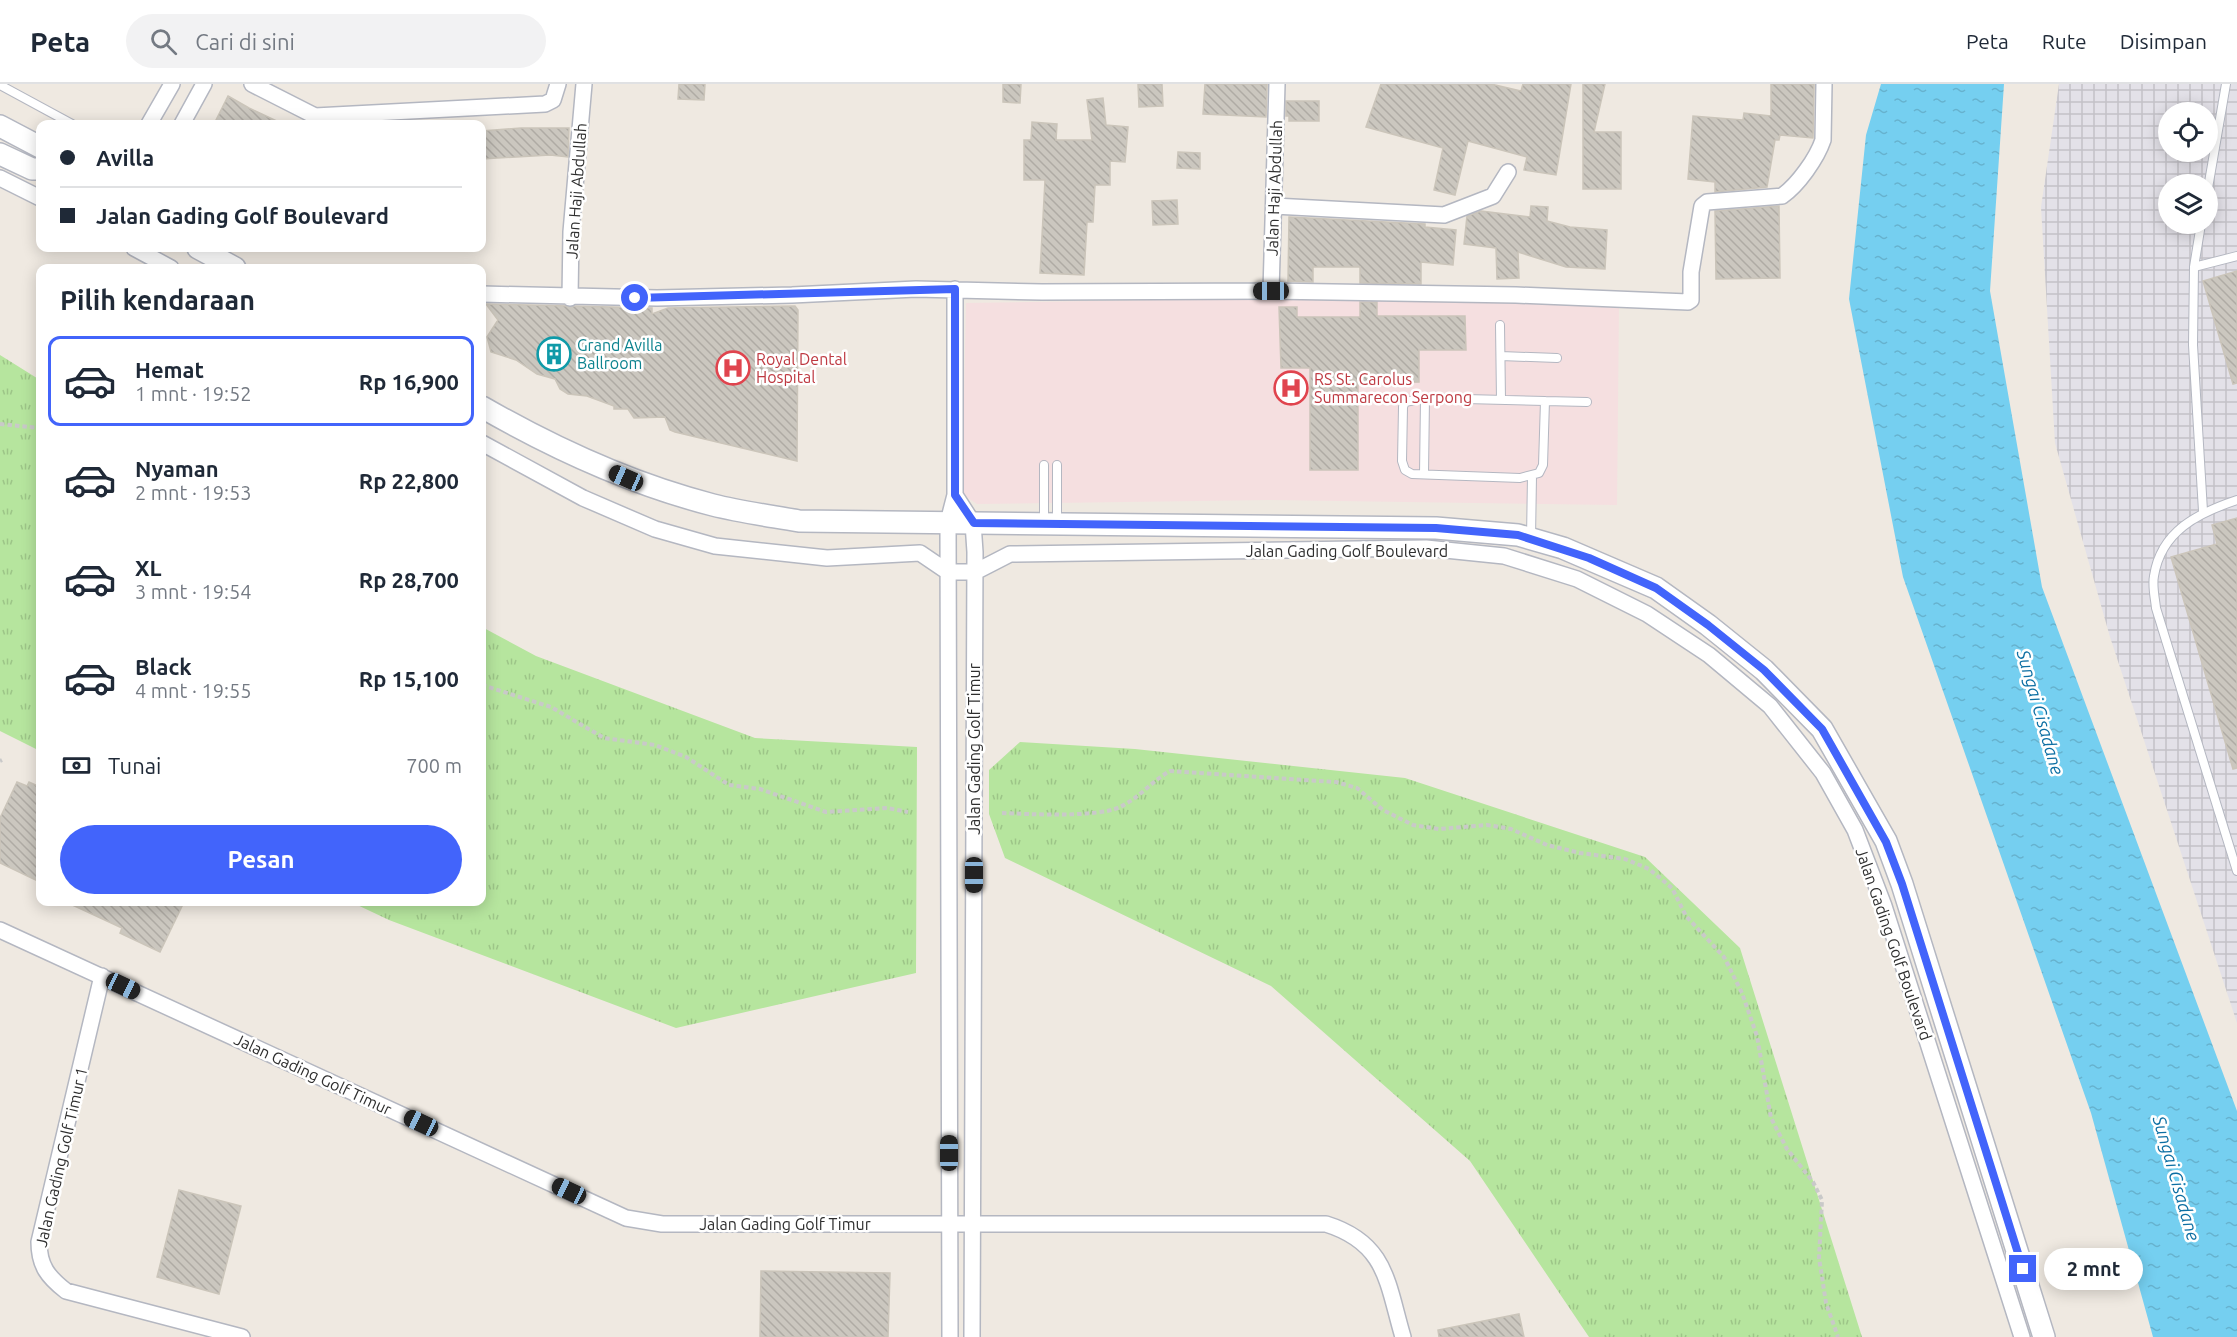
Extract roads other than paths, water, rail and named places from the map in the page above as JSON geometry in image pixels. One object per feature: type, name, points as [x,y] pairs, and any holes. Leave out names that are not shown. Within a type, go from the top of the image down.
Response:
[{"type":"main road","points":[[0,126],[36,145]]},
{"type":"main road","points":[[0,154],[36,170]]},
{"type":"main road","points":[[205,252],[228,264]]},
{"type":"main road","name":"Jalan Gading Golf Boulevard","points":[[486,409],[540,440],[626,478],[714,505],[799,521],[1436,528],[1531,538],[1589,558],[1656,588],[1764,670],[1822,729],[1886,842],[1902,884],[2044,1337]]},
{"type":"street","points":[[151,120],[172,84]]},
{"type":"street","points":[[184,120],[204,84]]},
{"type":"street","points":[[252,84],[315,116],[545,104],[553,99],[558,84]]},
{"type":"street","name":"Jalan Haji Abdullah","points":[[570,298],[571,232],[584,84]]},
{"type":"street","name":"Jalan Haji Abdullah","points":[[1271,291],[1277,84]]},
{"type":"street","points":[[486,294],[570,298],[792,295],[955,289],[1042,292],[1271,291],[1516,295],[1688,302],[1691,300],[1691,272],[1702,206],[1707,202],[1782,196],[1791,188],[1823,140],[1824,84]]},
{"type":"street","points":[[1274,206],[1444,215],[1493,196],[1508,172]]},
{"type":"street","points":[[0,177],[36,196]]},
{"type":"street","points":[[141,252],[164,264]]},
{"type":"street","name":"Jalan Gading Golf Timur","points":[[950,1337],[948,522],[955,495],[955,289]]},
{"type":"street","points":[[486,445],[583,498],[655,529],[715,546],[827,558],[920,553],[948,572]]},
{"type":"street","points":[[955,495],[974,523]]},
{"type":"street","name":"Jalan Gading Golf Timur","points":[[972,1337],[974,523]]},
{"type":"street","name":"Jalan Gading Golf Boulevard","points":[[948,572],[975,572],[1010,554],[1426,548],[1504,556],[1577,579],[1647,614],[1708,655],[1770,706],[1823,773],[1855,830],[1884,906],[2022,1337]]},
{"type":"street","name":"Jalan Gading Golf Timur","points":[[0,930],[626,1218],[662,1224],[950,1223]]},
{"type":"street","name":"Jalan Gading Golf Timur 1","points":[[102,976],[39,1242],[41,1266],[47,1275],[66,1291],[242,1337]]},
{"type":"street","points":[[950,1223],[1326,1224],[1346,1230],[1373,1251],[1382,1266],[1404,1337]]},
{"type":"lane","points":[[2210,174],[2226,84]]},
{"type":"lane","points":[[0,85],[65,120]]},
{"type":"lane","points":[[2199,234],[2194,267],[2193,345],[2203,511]]},
{"type":"lane","points":[[2194,267],[2237,256]]},
{"type":"lane","points":[[1500,325],[1501,400]]},
{"type":"lane","points":[[1501,356],[1557,358]]},
{"type":"lane","points":[[1424,474],[1425,398]]},
{"type":"lane","points":[[1545,401],[1543,465],[1539,473],[1532,476],[1424,474],[1405,470],[1402,461],[1405,402],[1425,398],[1587,402]]},
{"type":"lane","points":[[1044,465],[1050,523]]},
{"type":"lane","points":[[1050,523],[1057,465]]},
{"type":"lane","points":[[1531,538],[1532,476]]},
{"type":"lane","points":[[2237,500],[2203,511],[2176,530],[2160,552],[2153,578],[2156,608],[2237,871]]},
{"type":"water","name":"Sungai Cisadane","points":[[1881,84],[2004,84],[1990,291],[2042,587],[2237,1111],[2237,1337],[2153,1337],[2091,1113],[1903,577],[1849,299],[1866,135]]},
{"type":"place","name":"Grand Avilla Ballroom","points":[[554,354]]},
{"type":"place","name":"Royal Dental Hospital","points":[[733,368]]},
{"type":"place","name":"RS St. Carolus Summarecon Serpong","points":[[1291,388]]}]
